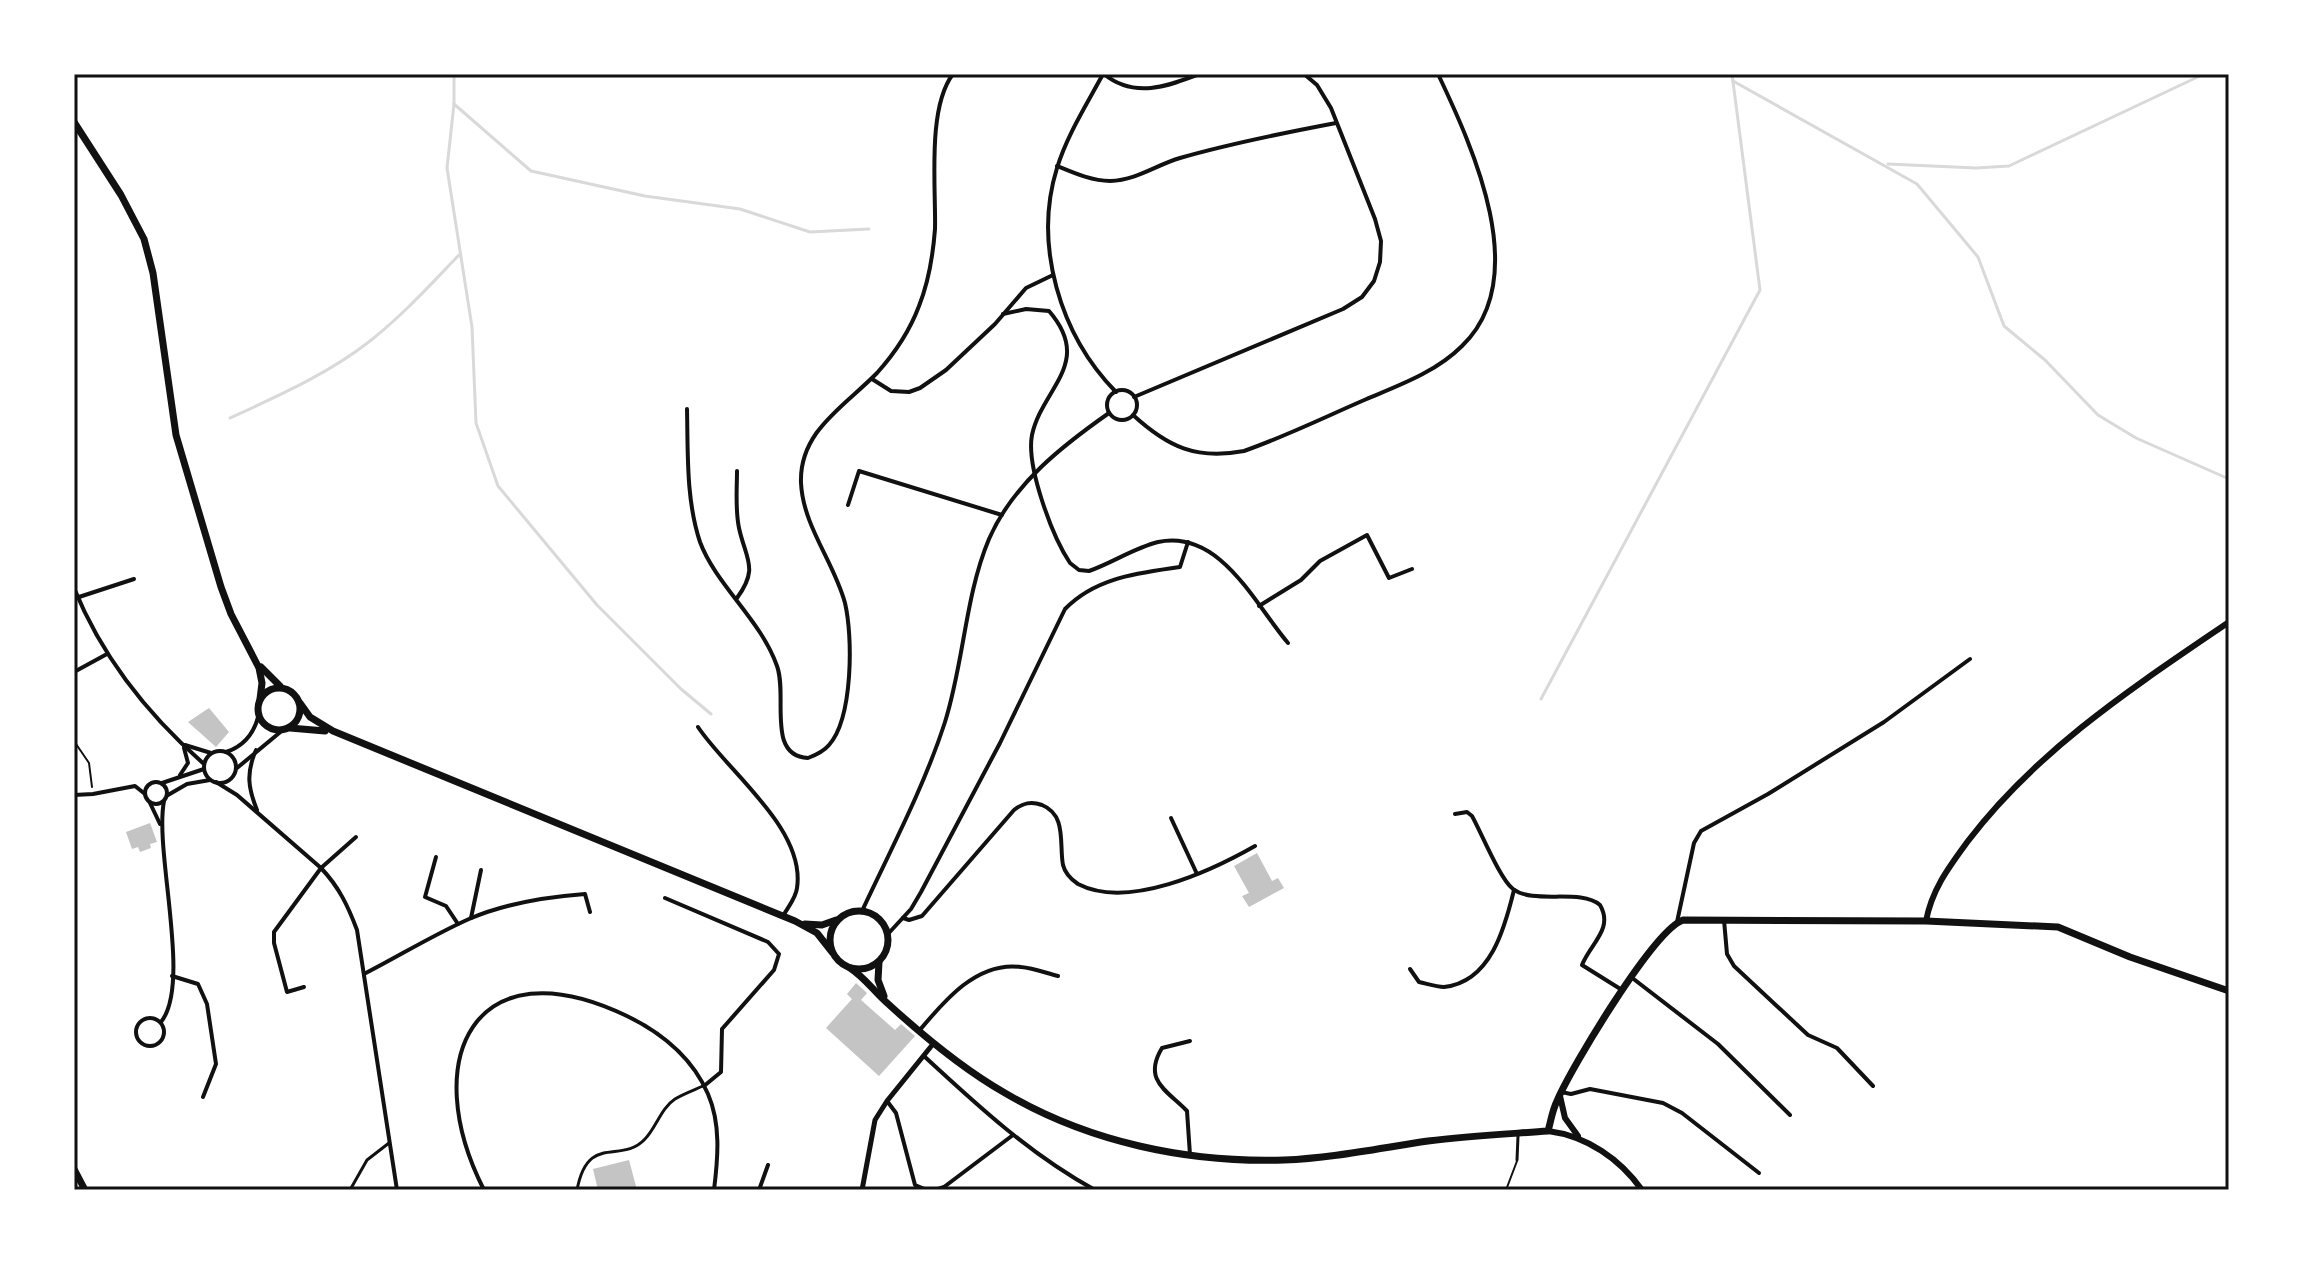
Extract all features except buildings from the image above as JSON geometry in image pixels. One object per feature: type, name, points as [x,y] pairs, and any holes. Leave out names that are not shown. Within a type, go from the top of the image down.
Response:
[{"type":"main road","points":[[74,122],[121,195],[144,239],[153,273],[170,401],[182,457],[221,587],[262,676],[259,713],[265,725],[286,729],[316,728],[343,735]]},
{"type":"main road","points":[[1926,921],[1932,897],[1944,874],[2028,772],[2095,716],[2229,622]]},
{"type":"main road","points":[[254,659],[275,682],[297,697],[316,721],[343,735],[795,921],[817,933],[836,959],[867,981],[933,1044],[1005,1093],[1063,1122],[1116,1140],[1190,1155],[1287,1160],[1431,1141],[1548,1131],[1580,1139],[1615,1160],[1642,1190]]},
{"type":"main road","points":[[260,699],[268,690],[285,688]]},
{"type":"main road","points":[[286,729],[299,718],[300,703]]},
{"type":"main road","points":[[795,921],[814,925],[838,919],[853,911],[862,911],[879,919],[887,935],[885,953],[877,967],[878,980],[883,994],[893,1007]]},
{"type":"main road","points":[[832,952],[830,935],[838,919]]},
{"type":"main road","points":[[1548,1131],[1561,1093],[1622,990],[1664,934],[1677,922],[1692,919],[1926,921],[2058,927],[2130,957],[2229,991]]},
{"type":"main road","points":[[850,968],[866,969],[880,960]]},
{"type":"main road","points":[[1561,1093],[1565,1118],[1580,1139]]},
{"type":"main road","points":[[74,1169],[85,1190]]},
{"type":"street","points":[[687,409],[689,477],[701,543],[763,635],[778,667],[783,686],[781,736],[785,747],[799,758],[808,758],[828,746],[842,718],[848,678],[847,617],[840,587],[804,502],[802,467],[812,436],[871,379],[906,334],[924,295],[935,230],[934,150],[943,92],[953,74]]},
{"type":"street","points":[[1116,392],[1089,358],[1075,333],[1053,275],[1047,226],[1057,166],[1104,74],[1121,85],[1140,89],[1165,87],[1200,74]]},
{"type":"street","points":[[1134,397],[1343,309],[1368,290],[1378,272],[1381,241],[1375,219],[1325,95],[1304,74]]},
{"type":"street","points":[[1133,415],[1156,436],[1182,448],[1212,454],[1244,451],[1427,373],[1464,345],[1486,314],[1492,298],[1496,280],[1496,244],[1474,163],[1438,74]]},
{"type":"street","points":[[1057,166],[1097,180],[1123,180],[1175,160],[1243,140],[1337,123]]},
{"type":"street","points":[[871,379],[891,391],[909,392],[920,388],[946,370],[1026,288],[1053,275]]},
{"type":"street","points":[[1003,314],[1026,309],[1049,311],[1063,335],[1066,353],[1063,376],[1047,400],[1033,433],[1030,452],[1033,476],[1065,555],[1079,570],[1095,569],[1157,543],[1188,542],[1219,558],[1288,643]]},
{"type":"street","points":[[1125,391],[1134,397],[1136,406],[1133,415],[1120,420],[1109,413],[1107,402],[1116,392],[1125,391]]},
{"type":"street","points":[[862,911],[930,763],[945,722],[982,561],[1002,515],[1033,476],[1072,440],[1109,413]]},
{"type":"street","points":[[737,471],[737,513],[750,565],[749,581],[737,598]]},
{"type":"street","points":[[848,505],[859,471],[1002,515]]},
{"type":"street","points":[[1259,606],[1301,580],[1320,561],[1367,535],[1389,578],[1412,569]]},
{"type":"street","points":[[887,935],[921,892],[995,753],[1065,609],[1081,595],[1118,578],[1180,567],[1188,542]]},
{"type":"street","points":[[78,598],[134,579]]},
{"type":"street","points":[[74,588],[108,653],[146,707],[204,766],[214,781],[237,795],[321,868],[349,908],[357,930],[397,1190]]},
{"type":"street","points":[[74,672],[108,653]]},
{"type":"street","points":[[1677,922],[1694,843],[1701,831],[1768,794],[1884,722],[1970,659]]},
{"type":"street","points":[[176,740],[198,751],[224,753],[244,742],[253,730],[259,713]]},
{"type":"street","points":[[698,727],[774,818],[792,851],[797,887],[783,916]]},
{"type":"street","points":[[230,779],[235,769],[256,750],[286,729]]},
{"type":"street","points":[[174,779],[183,773],[188,763],[183,746]]},
{"type":"street","points":[[256,750],[249,764],[248,777],[258,813]]},
{"type":"street","points":[[145,794],[151,783],[162,783],[204,766],[214,753]]},
{"type":"street","points":[[224,753],[233,760],[235,769]]},
{"type":"street","points":[[150,802],[156,804],[187,784],[230,779]]},
{"type":"street","points":[[230,779],[237,795]]},
{"type":"street","points":[[161,1022],[149,1017],[140,1022],[136,1030],[140,1042],[148,1046],[161,1041],[165,1032],[161,1022],[169,1007],[172,976],[170,906],[162,830],[166,798],[162,783]]},
{"type":"street","points":[[74,795],[135,786],[150,802],[162,830]]},
{"type":"street","points":[[903,918],[909,920],[922,916],[1014,810],[1027,803],[1050,809],[1059,820],[1063,865],[1075,883],[1108,891],[1130,892],[1197,875],[1255,846]]},
{"type":"street","points":[[1455,814],[1467,812],[1472,816],[1514,890],[1546,896],[1588,898],[1600,905],[1605,919],[1604,928],[1582,965],[1622,990]]},
{"type":"street","points":[[1171,818],[1197,875]]},
{"type":"street","points":[[304,987],[287,992],[274,932],[321,868],[356,837]]},
{"type":"street","points":[[436,857],[425,897],[446,906],[458,924]]},
{"type":"street","points":[[471,918],[481,870]]},
{"type":"street","points":[[1410,969],[1419,982],[1435,986],[1446,987],[1471,975],[1497,948],[1514,890]]},
{"type":"street","points":[[364,974],[471,918],[527,901],[585,894],[590,912]]},
{"type":"street","points":[[577,1190],[581,1172],[600,1152],[634,1147],[646,1139],[673,1100],[703,1086],[721,1072],[722,1029],[774,970],[779,954],[768,942],[665,898]]},
{"type":"street","points":[[1724,919],[1727,954],[1734,966],[1808,1035],[1837,1048],[1873,1086]]},
{"type":"street","points":[[919,1031],[958,989],[987,973],[1021,966],[1058,976]]},
{"type":"street","points":[[172,976],[198,984],[207,1004],[216,1064],[203,1097]]},
{"type":"street","points":[[1631,977],[1718,1044],[1790,1115]]},
{"type":"street","points":[[484,1190],[461,1129],[455,1080],[457,1063],[470,1031],[483,1015],[500,1002],[521,994],[560,995],[592,1001],[667,1040],[696,1072],[712,1108],[717,1139],[714,1190]]},
{"type":"street","points":[[1190,1041],[1162,1048],[1155,1068],[1158,1084],[1163,1091],[1187,1111],[1190,1155]]},
{"type":"street","points":[[862,1190],[873,1127],[887,1101],[933,1044]]},
{"type":"street","points":[[925,1057],[1013,1135],[1072,1178],[1095,1190]]},
{"type":"street","points":[[1561,1093],[1590,1089],[1663,1103],[1682,1113],[1759,1173]]},
{"type":"street","points":[[887,1101],[896,1113],[915,1185],[927,1190]]},
{"type":"street","points":[[1517,1160],[1518,1133]]},
{"type":"street","points":[[935,1190],[944,1187],[1013,1135]]},
{"type":"street","points":[[350,1190],[367,1160],[389,1143]]},
{"type":"street","points":[[759,1190],[768,1165]]},
{"type":"lane","points":[[1506,1190],[1517,1160]]},
{"type":"path","points":[[74,741],[89,763],[93,794]]},
{"type":"waterway","points":[[454,74],[447,168],[472,327],[476,423],[498,486],[597,605],[681,689],[711,714]]},
{"type":"waterway","points":[[1541,699],[1760,290],[1732,74]]},
{"type":"waterway","points":[[1888,164],[1976,168],[2009,166],[2204,74]]},
{"type":"waterway","points":[[1733,81],[1917,184],[1978,257],[2004,326],[2045,360],[2098,415],[2136,438],[2229,479]]},
{"type":"waterway","points":[[454,104],[531,171],[645,196],[740,209],[810,232],[869,229]]},
{"type":"waterway","points":[[230,418],[302,384],[354,353],[394,321],[459,255]]}]
